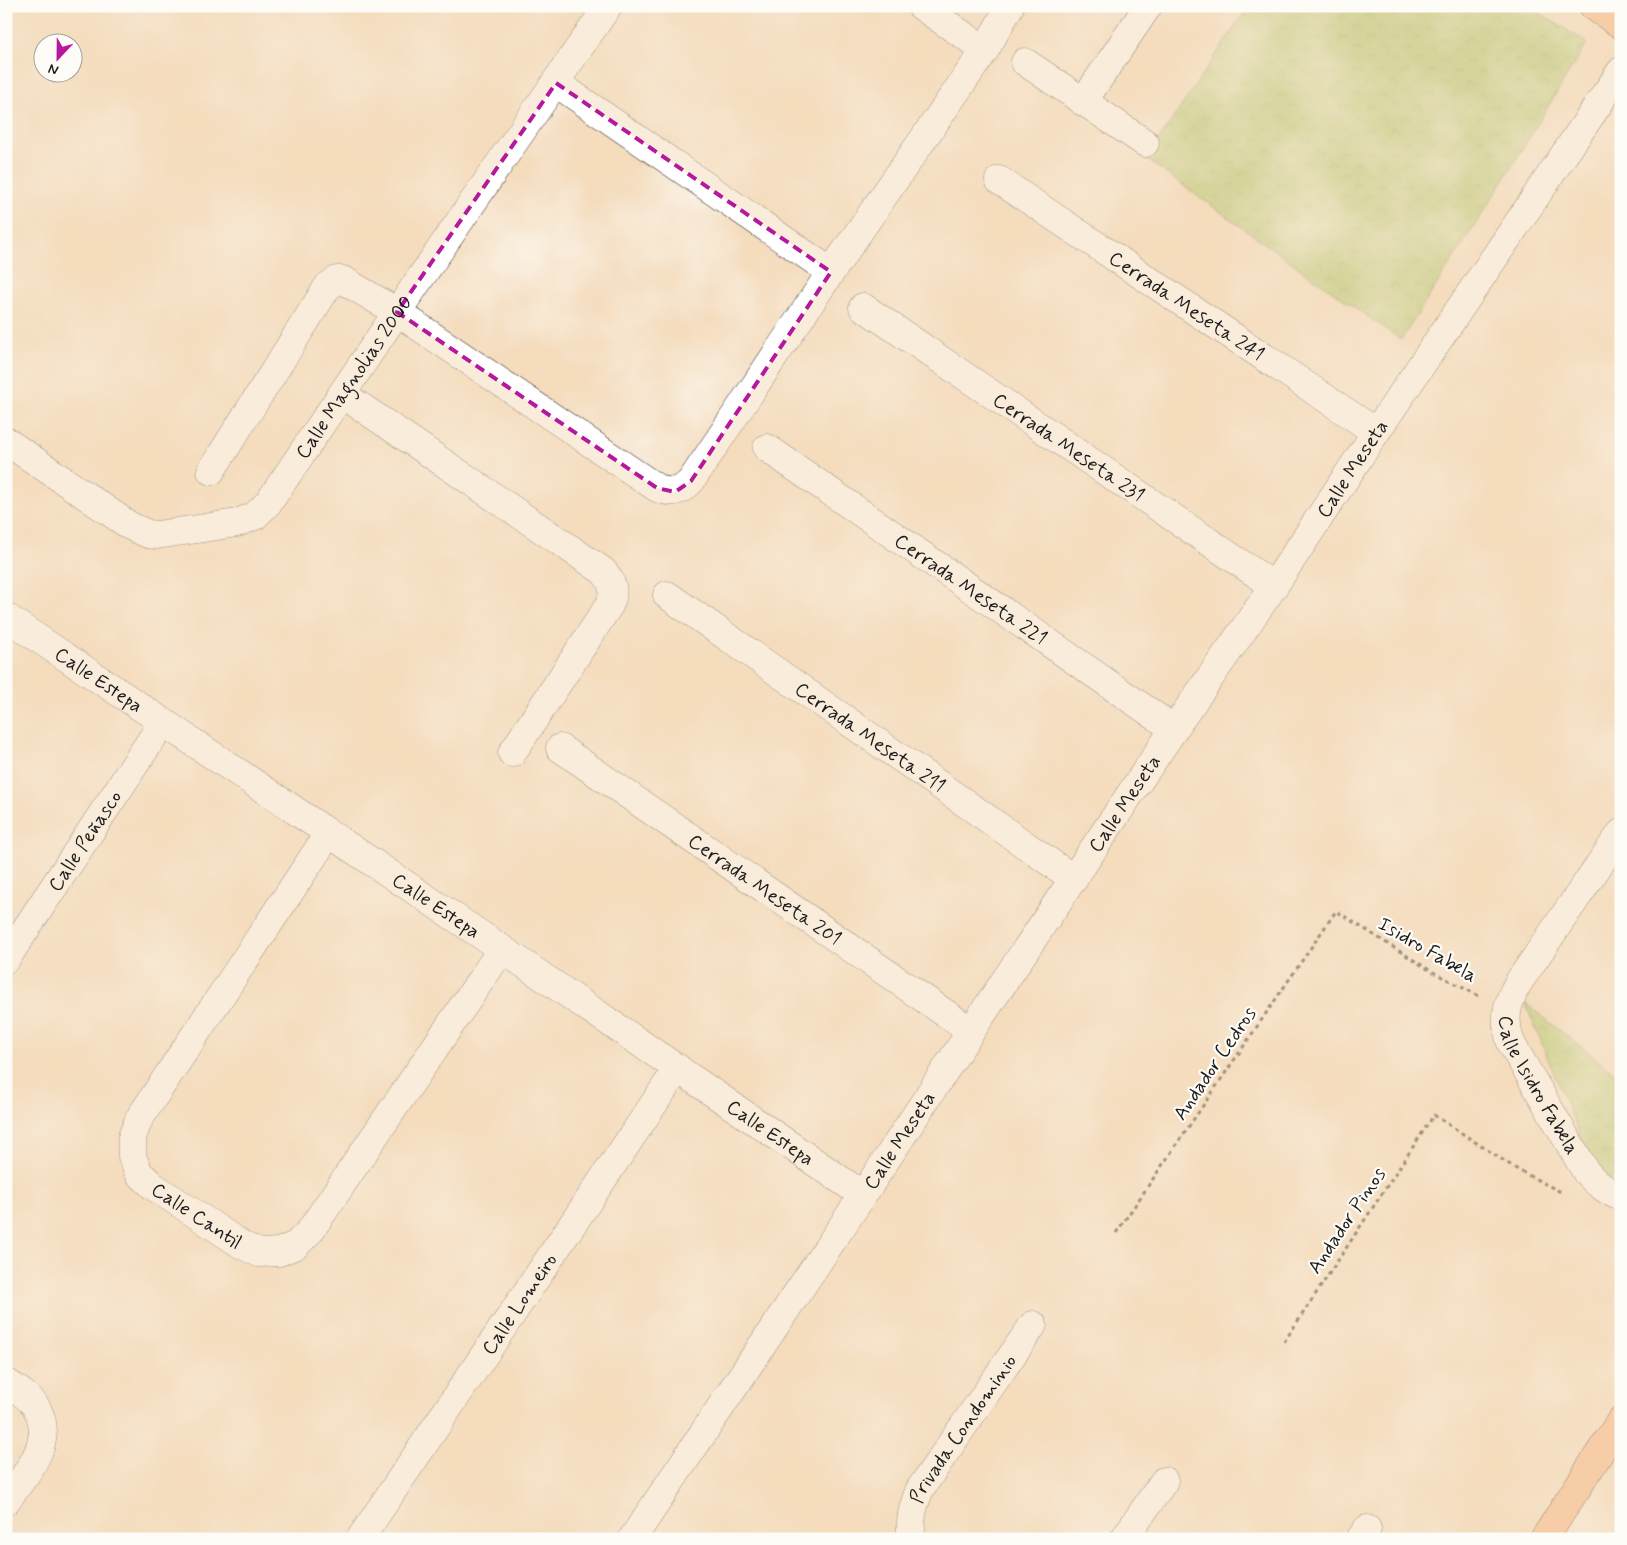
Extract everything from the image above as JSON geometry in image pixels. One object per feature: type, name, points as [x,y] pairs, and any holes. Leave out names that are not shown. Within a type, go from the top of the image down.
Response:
[{"type":"main road","points":[[1593,6],[1621,25]]},
{"type":"main road","points":[[1544,1539],[1621,1420]]},
{"type":"street","name":"Calle Magnolias 2000","points":[[6,441],[130,526],[148,534],[166,534],[237,523],[255,516],[269,502],[397,312],[608,6]]},
{"type":"street","points":[[921,6],[985,50]]},
{"type":"street","points":[[211,471],[332,282],[343,280],[397,312],[657,488],[666,492],[675,492],[684,488],[691,481],[830,272],[985,50],[1010,6]]},
{"type":"street","points":[[1083,102],[1148,6]]},
{"type":"street","points":[[1025,62],[1145,143]]},
{"type":"street","name":"Calle Meseta","points":[[632,1539],[1074,878],[1274,586],[1621,71]]},
{"type":"street","points":[[556,83],[830,272]]},
{"type":"street","name":"Cerrada Meseta 241","points":[[999,180],[1376,432]]},
{"type":"street","name":"Cerrada Meseta 231","points":[[863,307],[1274,586]]},
{"type":"street","points":[[342,394],[603,571],[610,578],[613,586],[613,596],[610,604],[512,753]]},
{"type":"street","name":"Cerrada Meseta 221","points":[[767,448],[1174,730]]},
{"type":"street","name":"Cerrada Meseta 211","points":[[667,595],[1074,878]]},
{"type":"street","name":"Calle Estepa","points":[[6,617],[502,949],[863,1195]]},
{"type":"street","name":"Calle Peñasco","points":[[6,959],[163,722]]},
{"type":"street","name":"Cerrada Meseta 201","points":[[560,748],[971,1031]]},
{"type":"street","name":"Calle Cantil","points":[[329,833],[139,1119],[132,1137],[132,1156],[139,1173],[153,1186],[242,1245],[259,1253],[279,1252],[296,1245],[310,1231],[502,949]]},
{"type":"street","name":"Calle Isidro Fabela","points":[[1596,1183],[1586,1172],[1511,1043],[1506,1028],[1506,1010],[1510,997],[1518,983],[1621,834]]},
{"type":"street","name":"Calle Lomeiro","points":[[360,1539],[678,1068]]},
{"type":"street","points":[[1596,1183],[1608,1192],[1621,1197]]},
{"type":"street","name":"Privada Condominio","points":[[911,1539],[910,1519],[913,1504],[920,1489],[1033,1325]]},
{"type":"street","points":[[6,1382],[23,1393],[36,1407],[42,1425],[42,1443],[35,1460],[6,1501]]},
{"type":"street","points":[[1124,1539],[1164,1481]]},
{"type":"path","name":"Isidro Fabela","points":[[1336,910],[1431,971],[1506,1010]]},
{"type":"path","name":"Andador Cedros","points":[[1116,1233],[1336,910]]},
{"type":"path","name":"Andador Pinos","points":[[1284,1342],[1434,1115],[1518,1170],[1566,1195],[1596,1183]]},
{"type":"highlighted area","points":[[556,83],[831,272],[691,481],[675,492],[657,488],[397,312]]},
{"type":"green space","points":[[1249,6],[1529,6],[1587,43],[1494,195],[1401,340],[1146,159]]},
{"type":"green space","points":[[1525,1003],[1621,1078],[1621,1167],[1602,1189]]}]
